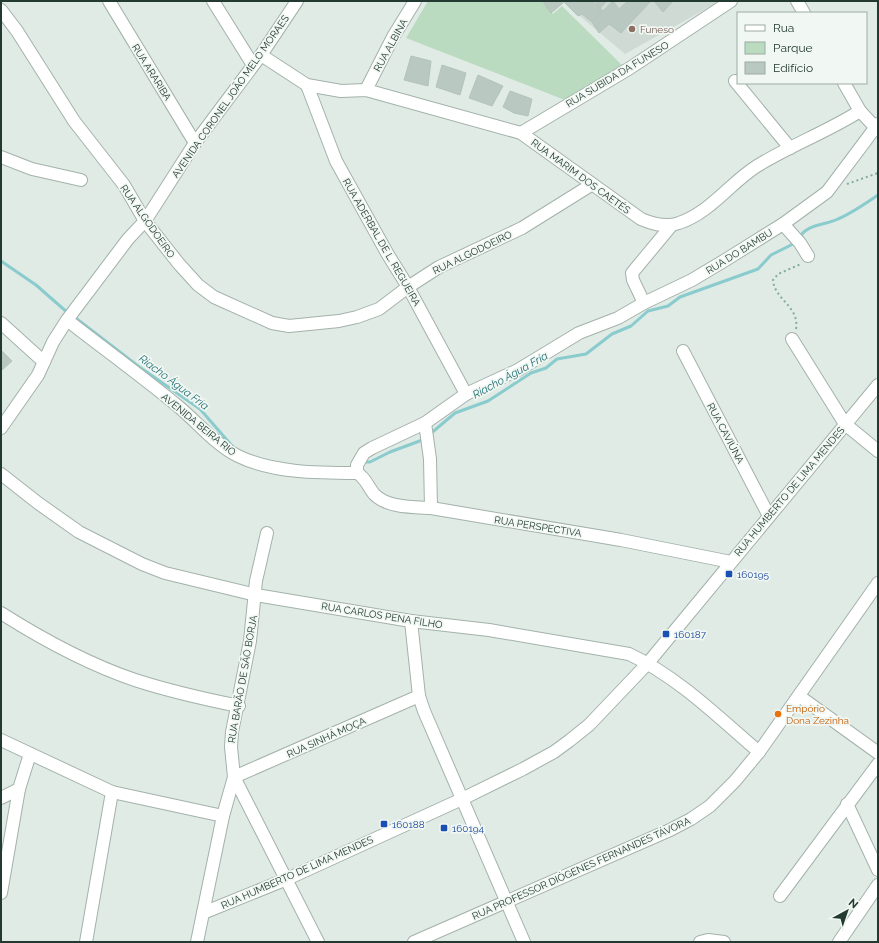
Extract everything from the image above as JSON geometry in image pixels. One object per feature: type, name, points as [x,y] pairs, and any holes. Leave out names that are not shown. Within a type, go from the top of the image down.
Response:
[{"type":"street","name":"RUA ARARIBA","points":[[109,1],[195,143]]},
{"type":"street","points":[[214,1],[253,66]]},
{"type":"street","name":"AVENIDA CORONEL JOÃO MELO MORAES","points":[[1,428],[28,390],[67,320],[128,239],[145,221],[195,143],[261,55],[297,1]]},
{"type":"street","name":"RUA ALBINA","points":[[366,90],[393,37],[415,1]]},
{"type":"street","name":"RUA SUBIDA DA FUNESO","points":[[521,133],[630,68],[732,1]]},
{"type":"street","points":[[797,1],[803,12]]},
{"type":"street","name":"RUA ALGODOEIRO","points":[[1,10],[17,31],[74,121],[124,185],[145,221],[174,258],[198,285],[226,304],[272,323],[289,326],[357,317],[379,308],[408,286],[439,267],[522,228],[591,185]]},
{"type":"street","name":"RUA MARIM DOS CAETÉS","points":[[261,55],[307,85],[341,92],[366,90],[521,133],[591,185],[641,219],[655,224],[671,226]]},
{"type":"street","points":[[737,84],[790,148]]},
{"type":"street","points":[[783,224],[827,192],[877,126],[860,111],[845,84]]},
{"type":"street","name":"RUA ADERBAL DE L. REGUEIRA","points":[[307,85],[336,161],[387,253],[408,286],[466,394]]},
{"type":"street","points":[[644,303],[633,280],[632,273],[671,226],[681,223],[705,210],[756,166],[847,120],[860,111]]},
{"type":"street","points":[[1,157],[32,169],[81,180]]},
{"type":"street","name":"RUA DO BAMBU","points":[[466,394],[518,370],[579,333],[618,318],[644,303],[692,280],[783,224],[808,256]]},
{"type":"street","name":"AVENIDA BEIRA RIO","points":[[67,320],[179,407],[236,455],[271,467],[297,471],[357,469]]},
{"type":"street","points":[[1,323],[44,362]]},
{"type":"street","points":[[792,339],[845,424],[878,451]]},
{"type":"street","name":"RUA CAVIÚNA","points":[[683,351],[769,516]]},
{"type":"street","name":"RUA HUMBERTO DE LIMA MENDES","points":[[203,913],[287,879],[462,799],[554,752],[589,725],[648,663],[878,385]]},
{"type":"street","points":[[357,469],[364,453],[426,425],[466,394]]},
{"type":"street","points":[[426,425],[431,508]]},
{"type":"street","name":"RUA PERSPECTIVA","points":[[357,469],[374,495],[402,506],[431,508],[621,540],[731,562]]},
{"type":"street","name":"RUA CARLOS PENA FILHO","points":[[1,474],[79,532],[142,564],[165,572],[256,595],[411,621],[489,630],[629,654],[648,663],[672,679],[759,752]]},
{"type":"street","name":"RUA BARÃO DE SÃO BORJA","points":[[197,942],[223,816],[234,778],[230,747],[239,706],[250,641],[256,595],[256,581],[267,533]]},
{"type":"street","name":"RUA PROFESSOR DIÓGENES FERNANDES TÁVORA","points":[[414,942],[691,819],[710,806],[727,791],[759,752],[878,583]]},
{"type":"street","points":[[1,613],[33,633],[87,660],[133,679],[188,695],[239,706]]},
{"type":"street","points":[[411,621],[419,696],[524,942]]},
{"type":"street","name":"RUA SINHÁ MOÇA","points":[[234,778],[419,696]]},
{"type":"street","points":[[799,696],[878,753]]},
{"type":"street","points":[[1,740],[112,792],[223,816]]},
{"type":"street","points":[[1,893],[19,789],[30,754]]},
{"type":"street","points":[[780,896],[878,764]]},
{"type":"street","points":[[234,778],[318,942]]},
{"type":"street","points":[[1,798],[19,789]]},
{"type":"street","points":[[86,942],[112,792]]},
{"type":"street","points":[[847,804],[878,870]]},
{"type":"street","points":[[839,942],[878,885]]},
{"type":"street","points":[[700,942],[708,940],[724,942]]},
{"type":"path","points":[[846,184],[878,173]]},
{"type":"path","points":[[792,339],[796,327],[796,319],[790,308],[776,290],[773,280],[778,274],[804,263],[808,260],[808,256]]},
{"type":"shaded area","name":"Funeso","points":[[562,1],[720,1],[625,54]]},
{"type":"green space","points":[[428,1],[541,1],[553,14],[562,6],[625,68],[570,102],[406,38]]},
{"type":"building","points":[[542,1],[562,1],[563,3],[551,13]]},
{"type":"building","points":[[563,1],[592,1],[603,11],[592,22],[582,14],[578,16]]},
{"type":"building","points":[[595,1],[607,1],[600,8]]},
{"type":"building","points":[[613,1],[619,9],[628,1],[651,1],[621,33],[609,24],[599,33],[592,22]]},
{"type":"building","points":[[654,1],[673,1],[663,12]]},
{"type":"building","points":[[411,56],[431,61],[428,86],[404,80]]},
{"type":"building","points":[[442,65],[466,73],[460,95],[436,87]]},
{"type":"building","points":[[478,75],[503,86],[492,106],[469,98]]},
{"type":"building","points":[[510,91],[532,99],[528,116],[514,113],[503,107]]},
{"type":"building","points":[[2,351],[12,361],[2,370],[1,352]]},
{"type":"waterway","name":"Riacho Água Fria","points":[[800,237],[812,227],[843,217],[878,195]]},
{"type":"waterway","name":"Riacho Água Fria","points":[[429,435],[455,413],[488,401],[531,373],[546,368],[557,359],[586,354],[612,334],[631,326],[648,311],[668,306],[680,297],[758,269],[771,255],[795,243]]},
{"type":"waterway","name":"Riacho Água Fria","points":[[1,261],[36,285],[68,313]]},
{"type":"waterway","name":"Riacho Água Fria","points":[[73,316],[138,366],[200,409],[233,447]]},
{"type":"waterway","name":"Riacho Água Fria","points":[[363,462],[370,462],[390,452],[425,439]]},
{"type":"place","name":"Funeso","points":[[632,29]]},
{"type":"place","name":"160195","points":[[729,574]]},
{"type":"place","name":"160187","points":[[666,634]]},
{"type":"place","name":"Empório Dona Zezinha","points":[[778,714]]},
{"type":"place","name":"160188","points":[[384,824]]},
{"type":"place","name":"160194","points":[[444,828]]}]
